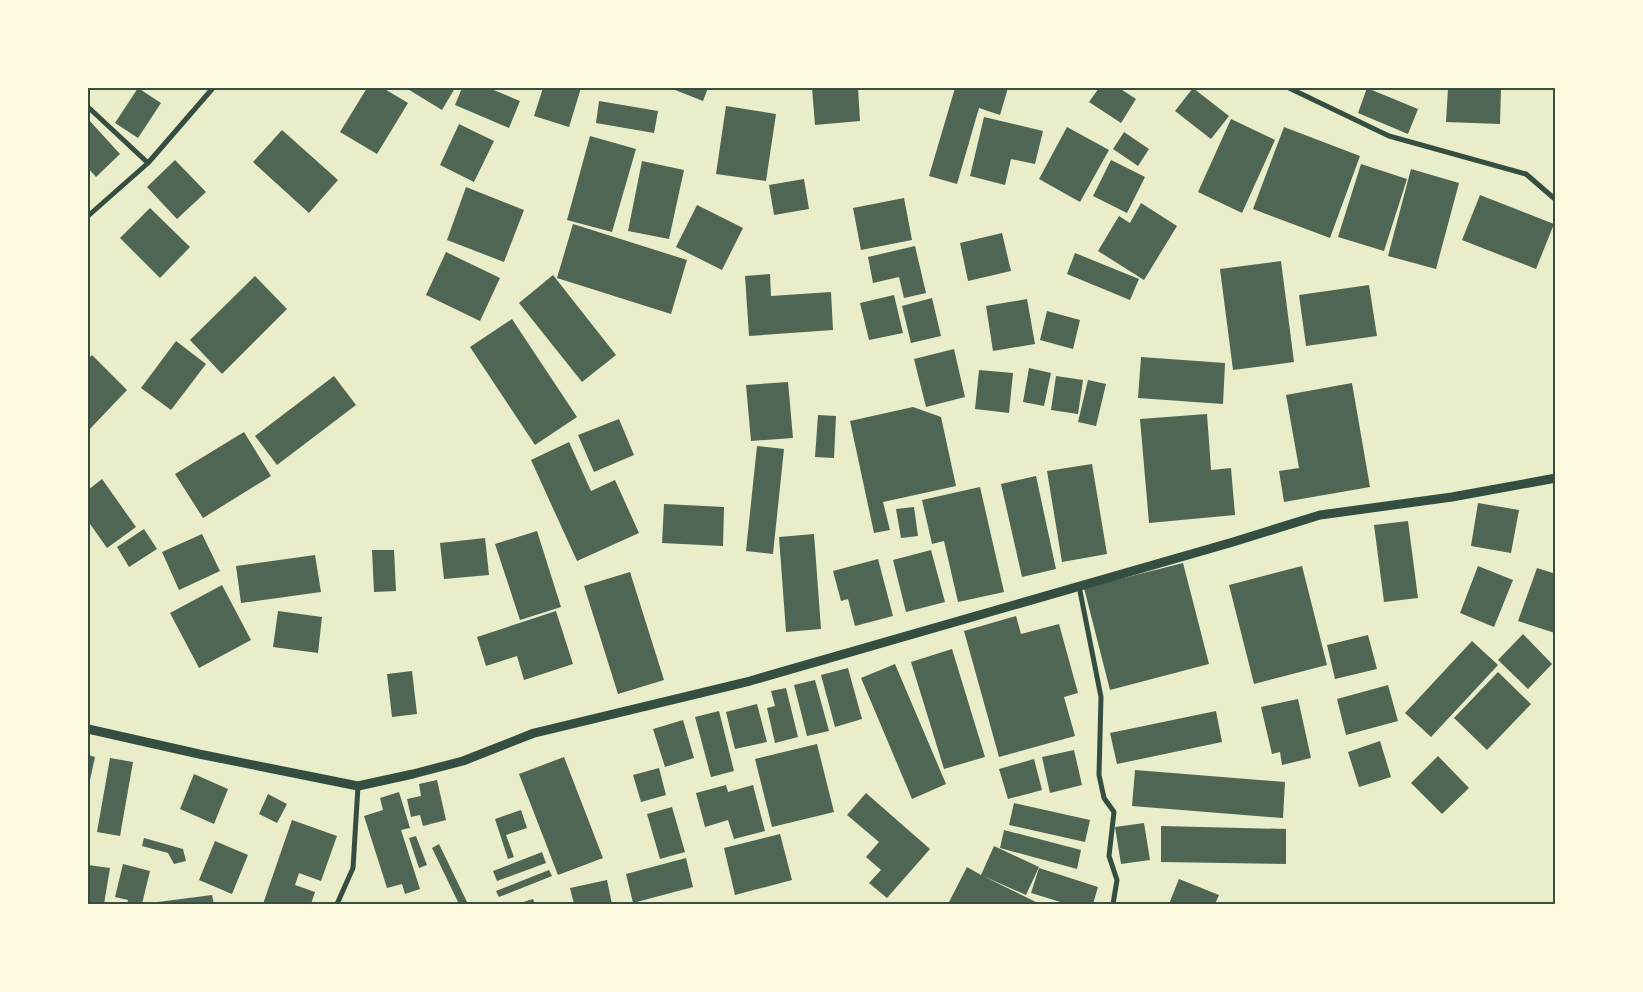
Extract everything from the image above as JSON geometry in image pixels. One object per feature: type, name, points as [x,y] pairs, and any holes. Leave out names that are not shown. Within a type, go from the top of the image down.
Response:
[{"type":"street","points":[[88,216],[148,163],[213,88]]},
{"type":"street","points":[[1289,88],[1389,136],[1526,174],[1556,200]]},
{"type":"street","points":[[88,107],[148,163]]},
{"type":"street","points":[[88,729],[199,754],[358,786],[463,761],[534,733],[750,681],[1320,516],[1452,497],[1556,478]]},
{"type":"street","points":[[1080,586],[1101,697],[1099,775],[1104,798],[1114,812],[1109,856],[1117,880],[1114,904]]},
{"type":"street","points":[[337,904],[353,868],[358,786]]},
{"type":"building","points":[[138,88],[161,103],[138,138],[115,123]]},
{"type":"building","points":[[367,88],[383,88],[408,103],[377,154],[340,132]]},
{"type":"building","points":[[406,88],[455,88],[442,110]]},
{"type":"building","points":[[462,88],[489,88],[520,101],[509,128],[455,105]]},
{"type":"building","points":[[543,88],[581,88],[569,127],[534,116]]},
{"type":"building","points":[[670,88],[708,88],[703,101]]},
{"type":"building","points":[[812,88],[858,88],[860,121],[815,125]]},
{"type":"building","points":[[955,88],[1008,88],[1000,115],[979,108],[957,184],[929,176]]},
{"type":"building","points":[[1099,88],[1119,88],[1136,99],[1121,123],[1089,102]]},
{"type":"building","points":[[1193,88],[1229,116],[1211,139],[1175,111]]},
{"type":"building","points":[[1367,88],[1418,109],[1408,134],[1358,113]]},
{"type":"building","points":[[1448,88],[1501,88],[1500,124],[1446,122]]},
{"type":"building","points":[[599,101],[658,111],[654,133],[596,123]]},
{"type":"building","points":[[726,106],[776,114],[766,181],[716,174]]},
{"type":"building","points":[[984,117],[1043,131],[1035,164],[1011,159],[1005,185],[970,176]]},
{"type":"building","points":[[88,119],[120,154],[96,177],[88,168]]},
{"type":"building","points":[[1231,119],[1275,140],[1242,213],[1198,192]]},
{"type":"building","points":[[459,124],[494,141],[474,182],[440,165]]},
{"type":"building","points":[[1067,127],[1109,150],[1080,202],[1039,179]]},
{"type":"building","points":[[1284,127],[1360,156],[1330,238],[1253,209]]},
{"type":"building","points":[[282,130],[338,180],[309,213],[253,162]]},
{"type":"building","points":[[1124,132],[1149,149],[1138,166],[1113,149]]},
{"type":"building","points":[[590,136],[636,149],[612,232],[567,220]]},
{"type":"building","points":[[175,160],[206,192],[177,219],[147,187]]},
{"type":"building","points":[[1111,160],[1145,177],[1127,213],[1093,196]]},
{"type":"building","points":[[642,161],[684,170],[669,239],[628,231]]},
{"type":"building","points":[[1361,164],[1407,179],[1384,251],[1338,237]]},
{"type":"building","points":[[1411,169],[1459,183],[1436,269],[1388,256]]},
{"type":"building","points":[[804,179],[809,209],[774,215],[769,185]]},
{"type":"building","points":[[466,187],[524,210],[504,262],[447,240]]},
{"type":"building","points":[[1480,195],[1554,224],[1536,269],[1462,240]]},
{"type":"building","points":[[904,198],[912,240],[861,250],[853,208]]},
{"type":"building","points":[[1141,203],[1177,226],[1144,280],[1098,251],[1119,216],[1130,223]]},
{"type":"building","points":[[697,205],[743,228],[722,270],[676,247]]},
{"type":"building","points":[[150,208],[190,247],[160,278],[120,238]]},
{"type":"building","points":[[573,224],[687,260],[671,314],[557,278]]},
{"type":"building","points":[[1002,233],[1011,271],[968,281],[960,243]]},
{"type":"building","points":[[915,246],[926,293],[904,298],[899,277],[873,283],[868,257]]},
{"type":"building","points":[[446,252],[500,278],[480,321],[426,295]]},
{"type":"building","points":[[1075,253],[1139,279],[1130,300],[1067,274]]},
{"type":"building","points":[[1281,261],[1294,362],[1233,370],[1220,269]]},
{"type":"building","points":[[770,274],[771,296],[831,292],[833,330],[749,336],[745,276]]},
{"type":"building","points":[[553,275],[616,355],[582,382],[519,303]]},
{"type":"building","points":[[255,276],[287,309],[222,374],[190,340]]},
{"type":"building","points":[[1369,285],[1377,336],[1306,346],[1299,295]]},
{"type":"building","points":[[894,295],[903,333],[869,340],[860,303]]},
{"type":"building","points":[[932,298],[941,336],[911,343],[902,306]]},
{"type":"building","points":[[1027,299],[1035,344],[993,351],[986,306]]},
{"type":"building","points":[[1047,311],[1080,320],[1073,349],[1040,340]]},
{"type":"building","points":[[512,319],[577,417],[535,445],[470,347]]},
{"type":"building","points":[[176,341],[206,364],[171,410],[141,388]]},
{"type":"building","points":[[954,349],[965,397],[926,407],[914,359]]},
{"type":"building","points":[[92,355],[127,390],[88,431],[88,359]]},
{"type":"building","points":[[1141,357],[1225,363],[1223,404],[1138,398]]},
{"type":"building","points":[[1029,368],[1051,373],[1044,406],[1023,402]]},
{"type":"building","points":[[979,370],[1013,373],[1009,413],[975,409]]},
{"type":"building","points":[[334,376],[356,405],[277,465],[255,436]]},
{"type":"building","points":[[1056,376],[1083,380],[1078,414],[1051,410]]},
{"type":"building","points":[[1088,380],[1106,384],[1096,426],[1078,422]]},
{"type":"building","points":[[788,382],[793,438],[751,441],[746,385]]},
{"type":"building","points":[[1352,383],[1370,487],[1284,502],[1279,471],[1299,468],[1286,395]]},
{"type":"building","points":[[913,407],[941,417],[956,486],[883,502],[890,530],[874,533],[850,421]]},
{"type":"building","points":[[1207,414],[1211,470],[1231,468],[1235,515],[1149,523],[1140,419]]},
{"type":"building","points":[[818,415],[836,416],[834,458],[815,457]]},
{"type":"building","points":[[619,419],[634,455],[594,472],[578,435]]},
{"type":"building","points":[[244,432],[271,476],[203,518],[175,474]]},
{"type":"building","points":[[569,442],[591,491],[615,480],[639,533],[577,561],[531,460]]},
{"type":"building","points":[[757,446],[784,449],[773,554],[746,551]]},
{"type":"building","points":[[1092,464],[1107,554],[1062,562],[1047,471]]},
{"type":"building","points":[[1036,476],[1056,569],[1022,577],[1001,484]]},
{"type":"building","points":[[102,479],[136,527],[107,548],[88,521],[88,490]]},
{"type":"building","points":[[980,487],[1004,592],[958,602],[944,541],[932,544],[922,500]]},
{"type":"building","points":[[1478,503],[1519,510],[1511,553],[1471,546]]},
{"type":"building","points":[[664,504],[724,507],[723,546],[662,543]]},
{"type":"building","points":[[914,507],[918,536],[901,538],[896,509]]},
{"type":"building","points":[[1408,521],[1418,598],[1384,602],[1374,525]]},
{"type":"building","points":[[144,529],[157,549],[129,567],[117,547]]},
{"type":"building","points":[[537,531],[561,607],[520,620],[495,544]]},
{"type":"building","points":[[202,534],[220,571],[179,590],[162,552]]},
{"type":"building","points":[[814,534],[821,629],[786,632],[779,537]]},
{"type":"building","points":[[485,538],[489,575],[444,579],[440,543]]},
{"type":"building","points":[[372,550],[394,550],[396,591],[374,592]]},
{"type":"building","points":[[931,550],[945,602],[906,612],[893,560]]},
{"type":"building","points":[[315,555],[321,592],[241,603],[236,566]]},
{"type":"building","points":[[878,559],[893,616],[855,626],[848,599],[841,601],[833,571]]},
{"type":"building","points":[[1183,563],[1209,664],[1110,690],[1084,588]]},
{"type":"building","points":[[1302,566],[1327,665],[1254,684],[1229,585]]},
{"type":"building","points":[[1478,566],[1513,580],[1494,627],[1460,613]]},
{"type":"building","points":[[1537,568],[1556,574],[1555,633],[1518,621]]},
{"type":"building","points":[[630,572],[664,680],[618,694],[584,586]]},
{"type":"building","points":[[222,585],[251,640],[199,668],[170,613]]},
{"type":"building","points":[[278,611],[322,617],[318,653],[273,647]]},
{"type":"building","points":[[556,611],[573,664],[524,680],[517,656],[486,666],[477,637]]},
{"type":"building","points":[[1016,616],[1021,634],[1059,624],[1078,693],[1064,697],[1075,736],[999,757],[964,631]]},
{"type":"building","points":[[1523,634],[1552,664],[1528,689],[1498,660]]},
{"type":"building","points":[[1368,635],[1377,669],[1335,679],[1327,645]]},
{"type":"building","points":[[1472,641],[1498,665],[1431,737],[1405,713]]},
{"type":"building","points":[[952,649],[985,757],[944,769],[911,662]]},
{"type":"building","points":[[895,664],[946,784],[912,799],[861,678]]},
{"type":"building","points":[[848,668],[862,719],[835,727],[821,675]]},
{"type":"building","points":[[412,671],[417,714],[392,717],[387,674]]},
{"type":"building","points":[[1498,672],[1531,704],[1487,750],[1454,718]]},
{"type":"building","points":[[815,680],[829,731],[807,736],[794,685]]},
{"type":"building","points":[[1388,685],[1398,721],[1346,735],[1337,699]]},
{"type":"building","points":[[786,688],[798,737],[775,743],[767,708],[775,706],[771,691]]},
{"type":"building","points":[[1298,699],[1311,758],[1282,765],[1280,752],[1272,754],[1261,707]]},
{"type":"building","points":[[757,704],[767,742],[735,749],[726,712]]},
{"type":"building","points":[[719,711],[734,771],[711,777],[695,717]]},
{"type":"building","points":[[1216,711],[1222,742],[1117,764],[1110,733]]},
{"type":"building","points":[[683,720],[694,758],[665,767],[653,729]]},
{"type":"building","points":[[1380,741],[1391,777],[1359,787],[1348,752]]},
{"type":"building","points":[[817,744],[834,812],[772,827],[755,759]]},
{"type":"building","points":[[1074,750],[1082,785],[1050,793],[1042,757]]},
{"type":"building","points":[[88,755],[95,757],[88,789]]},
{"type":"building","points":[[1438,756],[1469,788],[1442,814],[1411,783]]},
{"type":"building","points":[[564,757],[603,858],[558,875],[519,774]]},
{"type":"building","points":[[110,758],[133,762],[120,836],[97,832]]},
{"type":"building","points":[[1034,759],[1042,790],[1008,799],[999,769]]},
{"type":"building","points":[[659,768],[666,795],[641,802],[633,775]]},
{"type":"building","points":[[1135,770],[1285,782],[1283,818],[1132,806]]},
{"type":"building","points":[[194,774],[228,789],[214,824],[180,809]]},
{"type":"building","points":[[437,780],[446,820],[423,826],[420,815],[411,817],[407,799],[421,796],[419,784]]},
{"type":"building","points":[[726,785],[728,792],[753,785],[765,831],[734,839],[728,820],[705,827],[696,793]]},
{"type":"building","points":[[399,792],[410,828],[401,830],[420,889],[405,894],[402,884],[387,888],[364,816],[383,810],[380,798]]},
{"type":"building","points":[[866,793],[930,849],[887,898],[869,883],[881,870],[866,857],[879,842],[847,815]]},
{"type":"building","points":[[268,794],[287,804],[277,823],[259,814]]},
{"type":"building","points":[[1014,803],[1090,820],[1085,842],[1009,825]]},
{"type":"building","points":[[672,807],[685,852],[660,859],[647,814]]},
{"type":"building","points":[[521,810],[527,828],[506,835],[514,857],[508,859],[495,819]]},
{"type":"building","points":[[292,820],[337,836],[321,881],[299,873],[295,885],[315,892],[311,904],[263,904]]},
{"type":"building","points":[[1144,823],[1150,860],[1121,864],[1115,827]]},
{"type":"building","points":[[1161,826],[1286,829],[1286,864],[1161,862]]},
{"type":"building","points":[[1004,830],[1081,850],[1077,869],[1000,848]]},
{"type":"building","points":[[780,834],[792,880],[735,895],[724,848]]},
{"type":"building","points":[[416,836],[427,865],[419,868],[409,838]]},
{"type":"building","points":[[144,838],[183,849],[186,861],[174,864],[168,853],[142,846]]},
{"type":"building","points":[[215,841],[248,855],[232,894],[199,880]]},
{"type":"building","points":[[439,844],[468,904],[459,904],[432,848]]},
{"type":"building","points":[[994,846],[1039,867],[1026,895],[983,876],[1040,904],[948,904],[967,867],[981,875]]},
{"type":"building","points":[[542,852],[546,863],[497,881],[493,871]]},
{"type":"building","points":[[686,858],[693,887],[633,903],[626,874]]},
{"type":"building","points":[[123,864],[150,871],[142,904],[127,904],[128,900],[115,897]]},
{"type":"building","points":[[88,865],[110,868],[104,904],[88,904]]},
{"type":"building","points":[[1039,868],[1098,887],[1093,904],[1067,904],[1031,893]]},
{"type":"building","points":[[549,870],[552,876],[499,897],[496,891]]},
{"type":"building","points":[[1179,879],[1219,895],[1215,904],[1169,904]]},
{"type":"building","points":[[607,880],[612,904],[574,904],[570,888]]},
{"type":"building","points":[[212,895],[214,904],[150,904],[150,903]]},
{"type":"building","points":[[533,899],[535,904],[517,904]]}]
